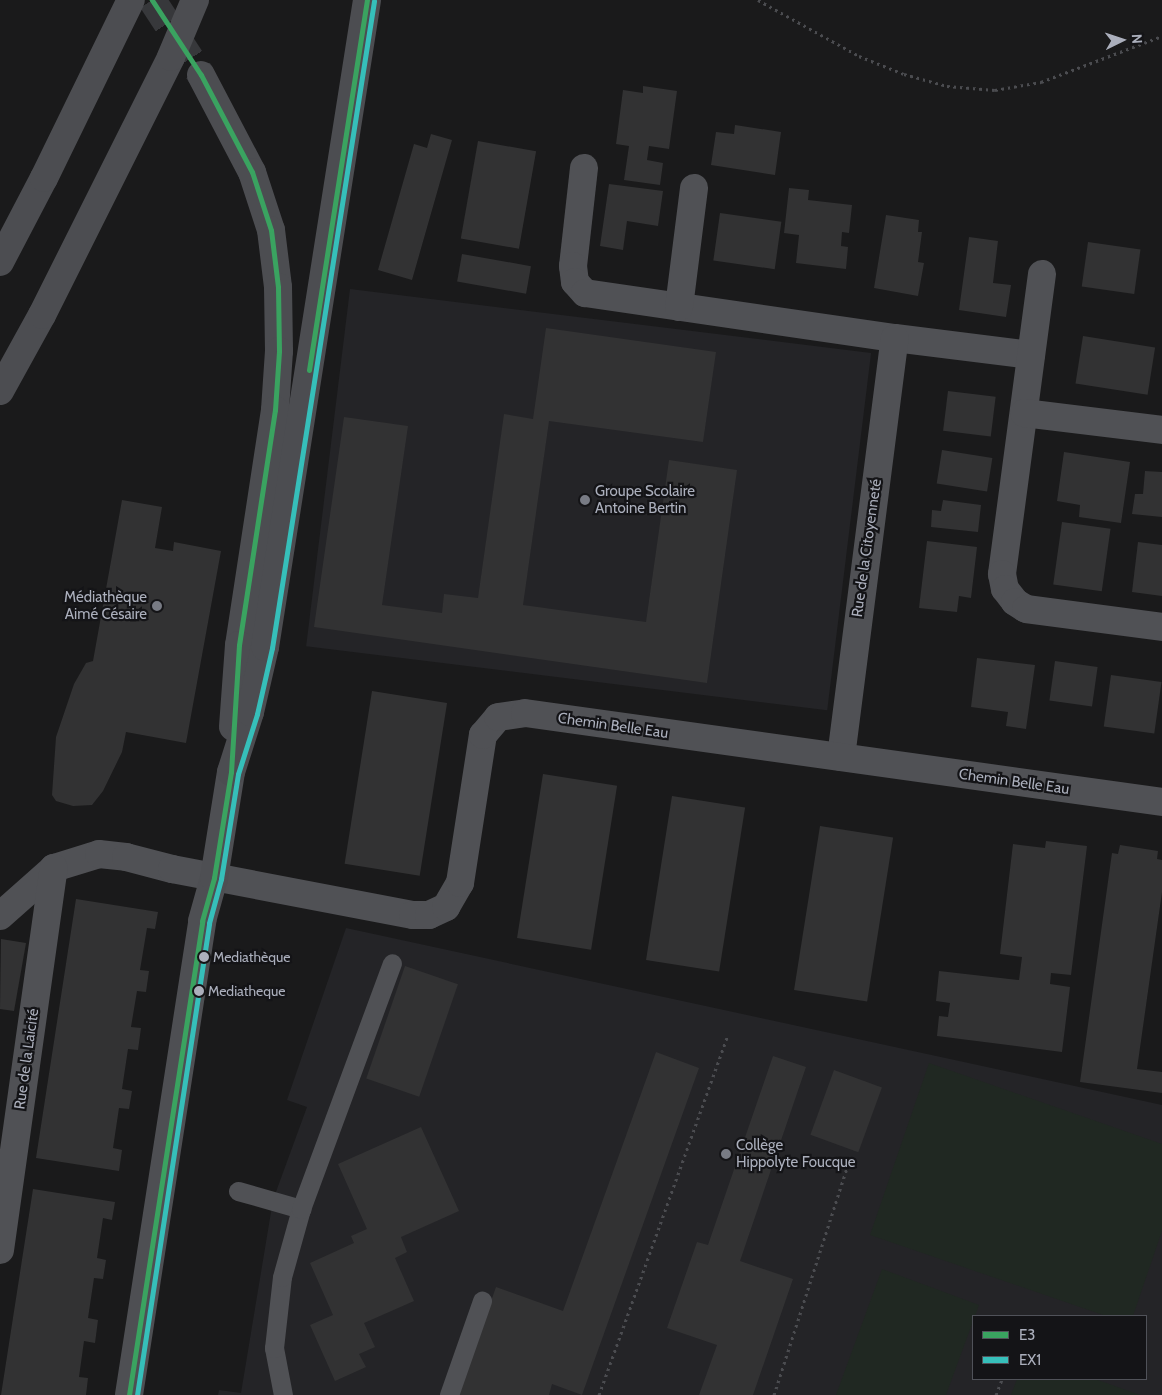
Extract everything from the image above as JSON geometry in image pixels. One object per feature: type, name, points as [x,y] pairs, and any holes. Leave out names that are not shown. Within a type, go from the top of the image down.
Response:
[{"type":"highway","points":[[0,390],[42,315],[171,57],[196,0]]},
{"type":"highway","points":[[231,772],[250,712],[265,648],[367,0]]},
{"type":"highway","points":[[0,262],[128,7]]},
{"type":"highway","points":[[201,75],[252,172],[270,230],[278,287],[279,351],[275,410],[239,645],[231,772]]},
{"type":"main road","points":[[129,1395],[200,931],[214,878],[231,772]]},
{"type":"street","points":[[584,168],[573,266],[575,282],[586,293],[895,338],[1032,355]]},
{"type":"street","points":[[679,307],[694,188]]},
{"type":"street","points":[[1042,274],[1002,574],[1005,589],[1015,602],[1026,609],[1162,627]]},
{"type":"street","name":"Rue de la Citoyenneté","points":[[841,757],[895,338]]},
{"type":"street","points":[[1024,413],[1162,430]]},
{"type":"street","name":"Chemin Belle Eau","points":[[214,878],[413,915],[429,915],[446,907],[460,883],[483,735],[498,717],[525,713],[1162,802]]},
{"type":"street","points":[[0,916],[54,868],[98,854],[126,857],[214,878]]},
{"type":"street","name":"Rue de la Laicité","points":[[0,1250],[54,868]]},
{"type":"lane","points":[[283,1395],[274,1348],[282,1277],[301,1209],[392,964]]},
{"type":"lane","points":[[238,1191],[301,1209]]},
{"type":"lane","points":[[449,1395],[482,1301]]},
{"type":"path","points":[[758,0],[859,56],[904,74],[947,86],[995,90],[1041,82],[1162,36]]},
{"type":"path","points":[[599,1395],[727,1037]]},
{"type":"path","points":[[774,1395],[849,1162]]},
{"type":"path","points":[[996,1395],[1002,1380]]},
{"type":"shaded area","name":"Groupe Scolaire Antoine Bertin","points":[[350,289],[871,353],[827,710],[306,646]]},
{"type":"shaded area","name":"Collège Hippolyte Foucque","points":[[346,928],[1162,1105],[1162,1395],[218,1395],[219,1390],[241,1393],[273,1200],[307,1107],[287,1100]]},
{"type":"shaded area","points":[[929,1063],[1162,1144],[1162,1231],[1133,1315],[1103,1315],[870,1235]]},
{"type":"shaded area","points":[[882,1269],[979,1305],[975,1315],[972,1315],[972,1324],[946,1395],[836,1395]]},
{"type":"shaded area","points":[[1017,1380],[1098,1380],[1140,1395],[1011,1395]]},
{"type":"building","points":[[643,86],[677,91],[669,149],[649,146],[647,160],[663,163],[660,185],[624,180],[629,146],[616,144],[623,90],[643,93]]},
{"type":"building","points":[[735,125],[781,132],[775,175],[711,165],[716,132],[734,134]]},
{"type":"building","points":[[431,134],[452,140],[412,280],[378,270],[414,144],[427,148]]},
{"type":"building","points":[[478,141],[536,151],[519,249],[461,238]]},
{"type":"building","points":[[609,184],[663,191],[658,226],[627,221],[623,250],[600,246]]},
{"type":"building","points":[[789,188],[809,190],[808,200],[852,205],[849,233],[842,232],[841,246],[848,247],[846,269],[796,263],[799,235],[784,233]]},
{"type":"building","points":[[720,213],[781,222],[775,269],[713,261]]},
{"type":"building","points":[[886,215],[919,220],[918,232],[922,232],[918,262],[924,263],[918,296],[874,288]]},
{"type":"building","points":[[969,237],[998,241],[993,283],[1011,285],[1006,317],[959,310]]},
{"type":"building","points":[[1088,242],[1140,249],[1134,294],[1082,287]]},
{"type":"building","points":[[462,254],[531,266],[526,294],[457,282]]},
{"type":"building","points":[[546,328],[716,352],[703,442],[549,421],[523,605],[646,622],[669,460],[737,470],[707,683],[314,627],[344,417],[408,426],[382,605],[442,613],[444,594],[478,598],[504,414],[533,419]]},
{"type":"building","points":[[1083,336],[1155,347],[1148,395],[1075,383]]},
{"type":"building","points":[[948,391],[996,397],[991,437],[943,431]]},
{"type":"building","points":[[942,450],[992,458],[987,492],[937,484]]},
{"type":"building","points":[[1064,452],[1130,462],[1121,523],[1079,517],[1080,505],[1057,501]]},
{"type":"building","points":[[1145,471],[1162,472],[1162,517],[1132,514],[1135,494],[1143,494]]},
{"type":"building","name":"Médiathèque Aimé Césaire","points":[[122,500],[162,507],[155,548],[173,551],[174,542],[221,551],[186,743],[126,732],[122,752],[103,791],[92,805],[73,806],[56,801],[52,795],[56,737],[74,684],[86,663],[93,661]]},
{"type":"building","points":[[943,500],[981,505],[978,532],[931,527],[932,510],[941,511]]},
{"type":"building","points":[[1062,522],[1111,529],[1102,591],[1053,584]]},
{"type":"building","points":[[927,541],[977,547],[971,598],[959,596],[957,612],[919,608]]},
{"type":"building","points":[[1138,542],[1162,545],[1162,596],[1132,592]]},
{"type":"building","points":[[977,658],[1035,665],[1026,729],[1006,726],[1008,712],[971,707]]},
{"type":"building","points":[[1055,661],[1098,667],[1092,707],[1049,701]]},
{"type":"building","points":[[1111,675],[1162,682],[1154,734],[1104,726]]},
{"type":"building","points":[[372,691],[447,703],[420,876],[345,864]]},
{"type":"building","points":[[543,774],[617,786],[591,950],[517,938]]},
{"type":"building","points":[[672,796],[745,808],[719,972],[646,960]]},
{"type":"building","points":[[820,826],[893,838],[867,1002],[794,990]]},
{"type":"building","points":[[1046,841],[1087,846],[1071,975],[1051,973],[1050,984],[1070,987],[1062,1052],[937,1036],[939,1016],[948,1017],[950,1003],[936,1001],[939,971],[1019,980],[1022,957],[1000,954],[1013,844],[1045,848]]},
{"type":"building","points":[[1120,845],[1158,851],[1157,859],[1162,860],[1162,892],[1137,1069],[1162,1072],[1162,1093],[1080,1082],[1112,853],[1118,854]]},
{"type":"building","points":[[76,899],[158,912],[155,929],[147,928],[140,970],[149,971],[146,992],[137,991],[131,1027],[141,1028],[138,1050],[128,1049],[122,1089],[132,1091],[129,1109],[119,1108],[113,1148],[122,1150],[119,1171],[36,1158]]},
{"type":"building","points":[[1,939],[26,943],[14,1011],[0,1009]]},
{"type":"building","points":[[405,966],[458,984],[419,1097],[366,1079]]},
{"type":"building","points":[[656,1052],[699,1068],[582,1395],[552,1384],[549,1395],[458,1395],[496,1287],[563,1311]]},
{"type":"building","points":[[773,1056],[806,1067],[740,1261],[793,1279],[753,1395],[699,1395],[717,1345],[667,1328],[697,1242],[708,1245]]},
{"type":"building","points":[[834,1070],[882,1087],[858,1152],[810,1135]]},
{"type":"building","points":[[421,1127],[459,1211],[401,1237],[407,1252],[395,1258],[414,1301],[364,1323],[375,1347],[359,1354],[366,1367],[335,1381],[310,1325],[333,1315],[310,1263],[354,1243],[351,1236],[367,1229],[338,1164]]},
{"type":"building","points":[[33,1189],[115,1202],[112,1220],[103,1218],[97,1258],[106,1260],[103,1279],[94,1278],[88,1318],[98,1320],[95,1343],[84,1341],[79,1377],[88,1378],[86,1395],[1,1395]]},
{"type":"tunnel","points":[[152,0],[201,75]]},
{"type":"transit line","name":"E3","points":[[129,1395],[202,921],[214,878],[231,772],[239,645],[275,410],[279,351],[278,287],[271,230],[252,172],[201,75],[152,0]]},
{"type":"transit line","name":"E3","points":[[309,370],[367,0]]},
{"type":"transit line","name":"EX1","points":[[137,1395],[209,923],[221,879],[238,774],[257,714],[272,648],[374,1]]},
{"type":"place","name":"Groupe Scolaire Antoine Bertin","points":[[585,500]]},
{"type":"place","name":"Médiathèque Aimé Césaire","points":[[157,606]]},
{"type":"place","name":"Mediathèque","points":[[204,957]]},
{"type":"place","name":"Mediatheque","points":[[199,991]]},
{"type":"place","name":"Collège Hippolyte Foucque","points":[[726,1154]]}]
